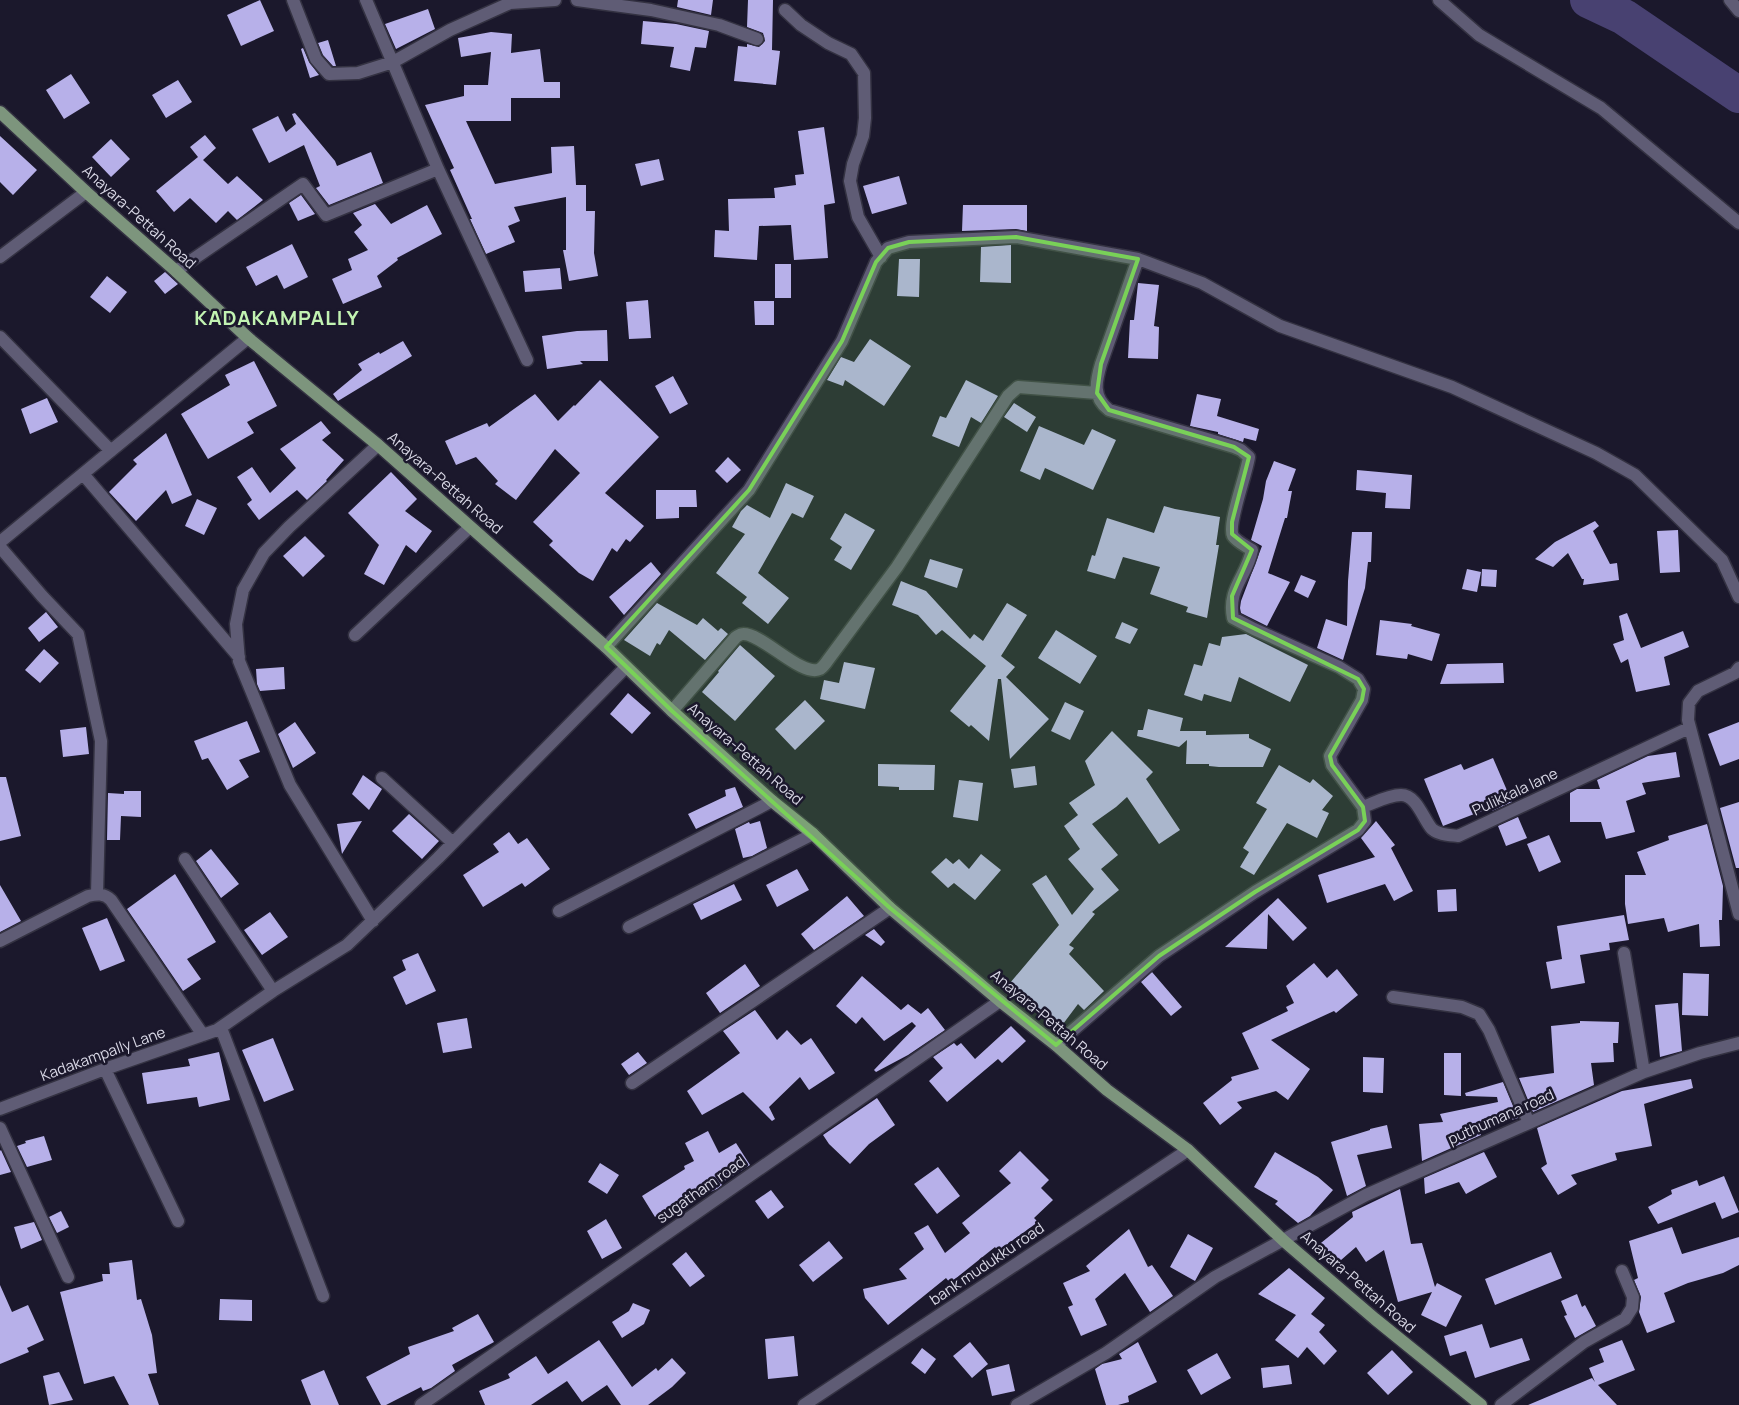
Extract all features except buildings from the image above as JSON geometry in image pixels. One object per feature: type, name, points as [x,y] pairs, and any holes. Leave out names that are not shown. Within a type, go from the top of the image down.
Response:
[{"type":"main road","name":"Anayara-Pettah Road","points":[[0,112],[248,338],[378,445],[606,647],[672,711],[772,801],[813,834],[890,908],[1000,1001],[1056,1045],[1107,1090],[1188,1150],[1284,1241],[1375,1319],[1481,1405]]},
{"type":"street","points":[[293,0],[316,59],[329,74],[358,73],[392,62],[450,30],[510,4],[555,0]]},
{"type":"street","points":[[366,0],[438,169],[527,360]]},
{"type":"street","points":[[578,0],[650,10],[719,26],[757,39]]},
{"type":"street","points":[[1439,0],[1479,35],[1601,108],[1739,223]]},
{"type":"street","points":[[1730,0],[1739,11]]},
{"type":"street","points":[[785,10],[801,25],[851,54],[864,73],[865,118],[863,136],[853,164],[850,181],[858,217],[881,257]]},
{"type":"street","points":[[176,271],[303,184],[326,215],[438,169]]},
{"type":"street","points":[[0,257],[86,192]]},
{"type":"street","points":[[606,647],[750,490],[842,341],[876,262],[888,248],[909,242],[1016,237],[1138,259],[1202,283],[1280,326],[1452,387],[1596,453],[1634,475],[1722,560],[1739,597]]},
{"type":"street","points":[[1056,1045],[1159,956],[1255,892],[1358,830],[1365,821],[1363,807],[1332,765],[1330,756],[1362,700],[1364,689],[1358,679],[1339,667],[1233,618],[1232,596],[1252,550],[1236,540],[1232,534],[1232,522],[1248,468],[1249,457],[1234,447],[1108,410],[1102,404],[1097,393],[1097,379],[1101,364],[1138,259]]},
{"type":"street","points":[[0,336],[111,451]]},
{"type":"street","points":[[0,542],[248,338]]},
{"type":"street","points":[[672,711],[736,637],[743,634],[754,638],[799,665],[811,670],[820,669],[897,567],[1008,396],[1018,387],[1097,393]]},
{"type":"street","points":[[373,921],[290,785],[239,662],[236,624],[243,590],[264,553],[289,527],[378,445]]},
{"type":"street","points":[[83,474],[238,657]]},
{"type":"street","points":[[355,635],[470,526]]},
{"type":"street","points":[[0,547],[78,634],[101,741],[97,894]]},
{"type":"street","name":"Kadakampally Lane","points":[[0,1109],[105,1069],[219,1029],[273,991],[347,945],[453,843],[626,667]]},
{"type":"street","points":[[1739,668],[1735,673],[1698,691],[1689,703],[1688,720],[1739,914]]},
{"type":"street","name":"Pulikkala lane","points":[[1363,807],[1387,798],[1402,795],[1413,801],[1433,829],[1443,835],[1458,836],[1689,728]]},
{"type":"street","points":[[382,778],[453,843]]},
{"type":"street","points":[[559,911],[772,801]]},
{"type":"street","points":[[629,927],[813,834]]},
{"type":"street","points":[[186,859],[273,991]]},
{"type":"street","points":[[0,941],[88,896],[106,895],[203,1035]]},
{"type":"street","points":[[632,1082],[890,908]]},
{"type":"street","points":[[1624,953],[1644,1072]]},
{"type":"street","points":[[1393,997],[1462,1007],[1479,1014],[1489,1030],[1529,1123]]},
{"type":"street","name":"sugatham road","points":[[421,1405],[1000,1001]]},
{"type":"street","points":[[219,1029],[323,1296]]},
{"type":"street","name":"puthumana road","points":[[1016,1405],[1106,1353],[1215,1277],[1366,1195],[1644,1072],[1700,1053],[1739,1043]]},
{"type":"street","points":[[105,1069],[178,1221]]},
{"type":"street","points":[[0,1128],[68,1277]]},
{"type":"street","name":"bank mudukku road","points":[[804,1405],[1188,1150]]},
{"type":"street","points":[[1501,1405],[1584,1342],[1624,1319],[1632,1308],[1633,1297],[1622,1271]]},
{"type":"highlighted area","points":[[1016,237],[1138,259],[1101,364],[1097,393],[1109,410],[1234,447],[1249,457],[1232,522],[1232,534],[1252,550],[1232,596],[1233,618],[1358,679],[1364,689],[1362,700],[1330,756],[1332,765],[1363,807],[1365,821],[1358,830],[1255,892],[1159,956],[1056,1045],[890,908],[672,711],[606,647],[749,490],[842,341],[876,262],[888,248],[909,242]]},
{"type":"waterway","points":[[1588,0],[1624,17],[1739,95]]},
{"type":"district","name":"KADAKAMPALLY","points":[[277,318]]}]
